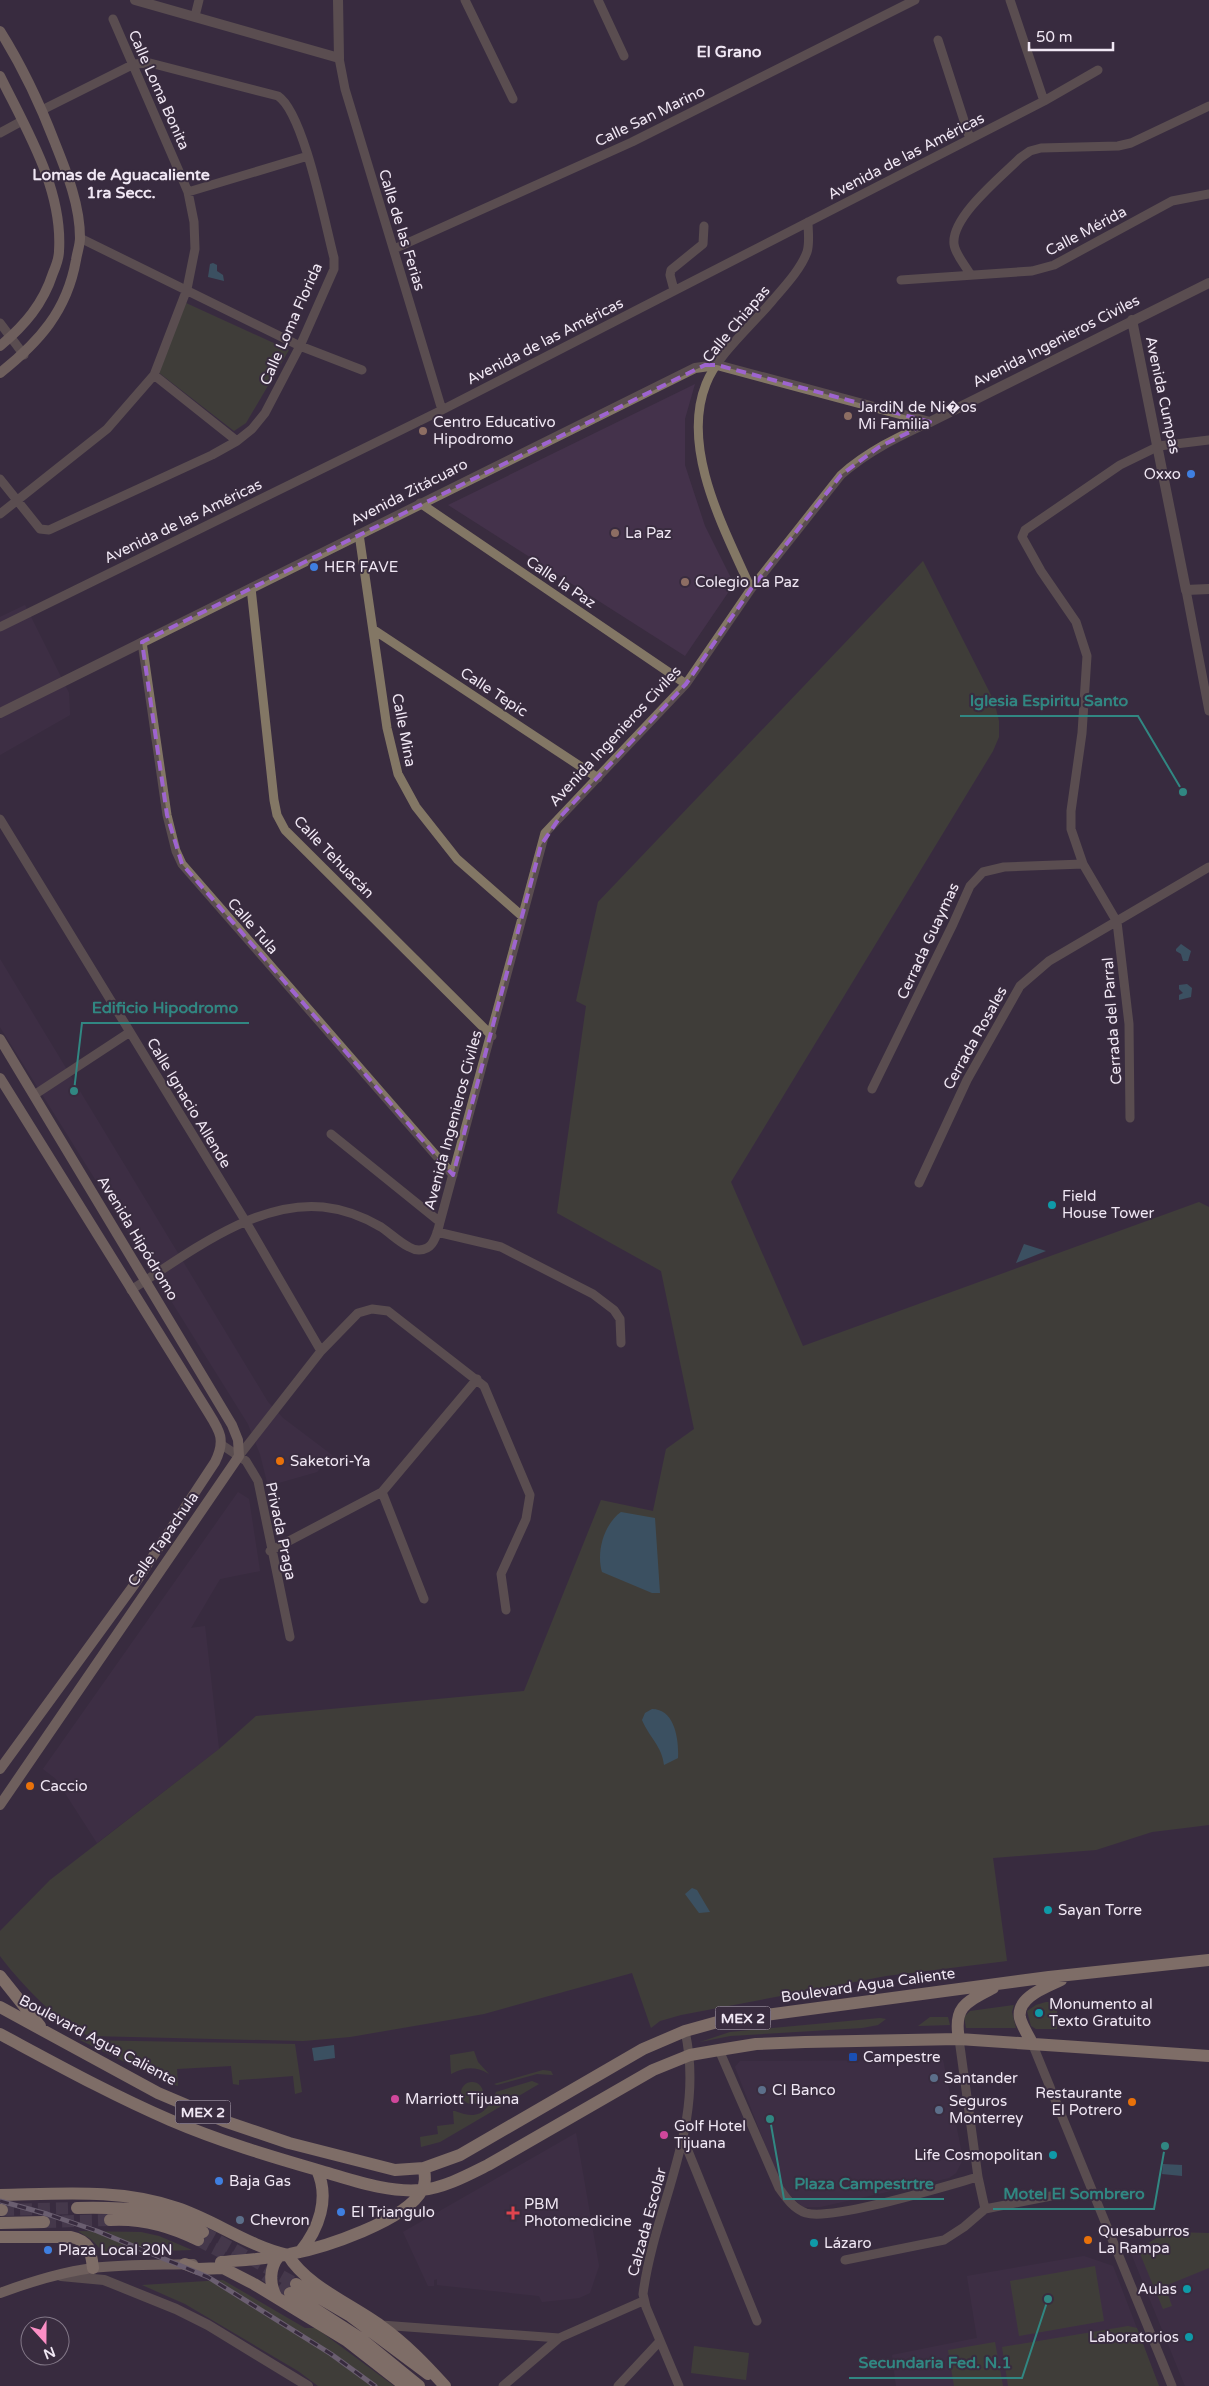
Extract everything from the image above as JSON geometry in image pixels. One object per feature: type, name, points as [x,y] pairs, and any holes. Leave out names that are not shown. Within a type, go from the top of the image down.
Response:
[{"type":"main road","points":[[0,31],[42,110],[70,181],[80,238],[73,278],[64,303],[48,327],[24,355],[0,373]]},
{"type":"main road","points":[[0,76],[45,173],[53,200],[60,253],[46,293],[33,314],[0,346]]},
{"type":"main road","name":"Avenida Hipódromo","points":[[0,1039],[236,1432],[240,1447],[239,1456]]},
{"type":"main road","points":[[0,1078],[216,1425],[222,1445]]},
{"type":"main road","name":"Calle Tapachula","points":[[0,1769],[134,1585],[215,1462],[222,1445]]},
{"type":"main road","name":"Calle Tapachula","points":[[0,1805],[239,1456]]},
{"type":"main road","name":"Boulevard Agua Caliente","points":[[0,2007],[158,2092],[224,2121],[289,2143],[395,2170],[424,2168],[460,2155],[643,2049],[685,2031],[721,2021],[1003,1983],[1209,1960]]},
{"type":"main road","points":[[1032,2043],[1022,2023],[1020,2009],[1027,1998],[1070,1975]]},
{"type":"main road","points":[[0,1976],[44,2030]]},
{"type":"main road","points":[[959,2039],[956,2023],[958,2014],[964,2006],[1003,1983]]},
{"type":"main road","name":"MEX 2","points":[[0,2034],[168,2119],[253,2152],[383,2188],[422,2190],[462,2177],[488,2165],[625,2084],[690,2055],[718,2050],[756,2044],[959,2039],[1209,2056]]},
{"type":"main road","points":[[0,2293],[53,2276],[221,2262],[289,2254],[354,2235],[408,2206],[422,2190],[425,2181],[424,2168]]},
{"type":"main road","points":[[277,2298],[272,2288],[271,2276],[273,2265],[289,2254],[316,2228],[324,2201],[323,2184],[317,2170]]},
{"type":"main road","points":[[0,2195],[76,2194],[140,2198],[179,2208],[234,2236],[271,2251],[289,2254],[300,2272],[380,2325],[413,2351],[444,2386]]},
{"type":"main road","points":[[77,2208],[135,2208],[159,2213],[200,2236],[151,2223],[110,2220]]},
{"type":"main road","points":[[0,2223],[44,2222]]},
{"type":"main road","points":[[221,2262],[230,2259],[237,2253],[238,2248],[234,2236]]},
{"type":"main road","points":[[0,2237],[72,2237],[82,2239],[89,2246],[94,2273]]},
{"type":"main road","points":[[185,2264],[198,2269],[223,2268],[346,2340],[405,2386]]},
{"type":"main road","points":[[419,2386],[360,2338],[293,2288],[348,2314],[444,2386]]},
{"type":"street","points":[[135,0],[339,58],[338,0]]},
{"type":"street","points":[[195,16],[199,0]]},
{"type":"street","points":[[464,0],[513,99]]},
{"type":"street","points":[[598,0],[624,56]]},
{"type":"street","name":"Calle San Marino","points":[[394,249],[632,142],[915,0]]},
{"type":"street","points":[[1010,0],[1044,101]]},
{"type":"street","name":"Calle Loma Bonita","points":[[0,514],[107,429],[154,375],[187,289],[195,249],[194,222],[188,192],[113,19]]},
{"type":"street","points":[[938,40],[970,139]]},
{"type":"street","name":"Calle de las Ferias","points":[[339,58],[345,89],[442,410]]},
{"type":"street","name":"Calle Loma Florida","points":[[0,479],[40,529],[48,530],[212,455],[236,441],[252,429],[265,413],[300,346],[334,269],[334,258],[308,156],[291,110],[285,101],[278,96],[162,64],[134,64],[42,110]]},
{"type":"street","name":"Avenida de las Américas","points":[[0,626],[442,410],[1044,101],[1098,70]]},
{"type":"street","points":[[970,274],[954,246],[954,233],[960,220],[1020,158],[1030,151],[1041,148],[1118,146],[1132,143],[1209,106]]},
{"type":"street","points":[[0,133],[22,121]]},
{"type":"street","points":[[188,192],[308,156]]},
{"type":"street","name":"Calle Mérida","points":[[901,280],[1032,271],[1054,265],[1172,200],[1209,194]]},
{"type":"street","name":"Calle Chiapas","points":[[751,589],[717,513],[700,453],[698,425],[701,402],[706,384],[717,365],[783,289],[804,258],[808,251],[808,222]]},
{"type":"street","points":[[674,290],[670,275],[671,270],[703,244],[704,226]]},
{"type":"street","points":[[80,238],[300,346],[362,370]]},
{"type":"street","name":"Avenida Ingenieros Civiles","points":[[246,1222],[269,1212],[294,1207],[324,1207],[357,1216],[379,1227],[409,1247],[419,1250],[426,1249],[432,1244],[440,1222],[492,1036],[522,916],[546,833],[686,684],[751,589],[841,475],[858,460],[878,446],[1209,283]]},
{"type":"street","name":"Avenida Cumpas","points":[[1132,320],[1159,446],[1209,711]]},
{"type":"street","points":[[0,323],[24,355]]},
{"type":"street","name":"Avenida Zitácuaro","points":[[0,713],[420,502],[695,368],[717,365],[930,422]]},
{"type":"street","points":[[154,375],[236,441]]},
{"type":"street","points":[[1117,922],[1083,864],[1074,843],[1071,811],[1082,732],[1087,656],[1076,622],[1041,571],[1022,536],[1025,530],[1120,465],[1159,446],[1209,440]]},
{"type":"street","name":"Calle la Paz","points":[[420,502],[686,684]]},
{"type":"street","name":"Calle Mina","points":[[359,534],[387,728],[398,774],[416,807],[457,859],[522,916]]},
{"type":"street","name":"Calle Tehuacán","points":[[251,588],[274,800],[277,815],[285,830],[492,1036]]},
{"type":"street","points":[[1186,590],[1209,589]]},
{"type":"street","name":"Calle Tepic","points":[[374,630],[598,778]]},
{"type":"street","name":"Calle Tula","points":[[142,642],[167,815],[176,851],[182,864],[453,1175]]},
{"type":"street","name":"Calle Ignacio Allende","points":[[0,819],[246,1222],[321,1351]]},
{"type":"street","name":"Cerrada Guaymas","points":[[872,1089],[976,877],[992,868],[1083,864]]},
{"type":"street","name":"Cerrada Rosales","points":[[919,1183],[967,1080],[1020,986],[1049,961],[1209,867]]},
{"type":"street","name":"Cerrada del Parral","points":[[1117,922],[1129,1024],[1130,1118]]},
{"type":"street","points":[[34,1095],[130,1032]]},
{"type":"street","points":[[331,1134],[440,1222]]},
{"type":"street","points":[[131,1290],[246,1222]]},
{"type":"street","points":[[437,1232],[501,1247],[593,1294],[614,1310],[620,1319],[621,1343]]},
{"type":"street","name":"Calle Tapachula","points":[[239,1456],[321,1351],[358,1314],[372,1309],[388,1311],[477,1379]]},
{"type":"street","points":[[270,1551],[382,1492],[477,1379],[484,1386],[490,1397],[530,1494],[526,1519],[501,1574],[506,1610]]},
{"type":"street","name":"Privada Praga","points":[[222,1445],[239,1456],[252,1468],[258,1481],[270,1551],[290,1637]]},
{"type":"street","points":[[382,1492],[424,1600]]},
{"type":"street","name":"Calzada Escolar","points":[[679,2386],[644,2300],[644,2285],[684,2141],[690,2079],[690,2055],[685,2031]]},
{"type":"street","points":[[959,2039],[978,2177],[985,2208]]},
{"type":"street","points":[[1032,2043],[1172,2386]]},
{"type":"street","points":[[718,2050],[779,2188],[791,2204],[805,2213],[835,2214],[978,2177]]},
{"type":"street","points":[[684,2141],[757,2321]]},
{"type":"street","points":[[845,2260],[944,2240],[964,2227],[985,2208],[1051,2196]]},
{"type":"street","points":[[94,2273],[208,2325],[308,2386]]},
{"type":"street","points":[[503,2386],[559,2338],[644,2300]]},
{"type":"street","points":[[380,2325],[559,2338]]},
{"type":"street","points":[[618,2386],[660,2341]]},
{"type":"highlighted area","points":[[705,365],[717,365],[930,422],[879,447],[841,475],[751,589],[686,684],[560,817],[541,845],[453,1175],[182,864],[167,815],[142,642]]},
{"type":"shaded area","points":[[695,384],[685,419],[685,465],[705,526],[734,584],[685,656],[448,505]]},
{"type":"shaded area","points":[[25,605],[69,693],[70,715],[0,755],[0,617]]},
{"type":"shaded area","points":[[0,959],[268,1402],[283,1418],[332,1455],[317,1472],[268,1486],[260,1454],[248,1424],[0,1027]]},
{"type":"shaded area","points":[[238,1492],[249,1499],[260,1571],[220,1579],[191,1628],[205,1626],[219,1749],[97,1843],[56,1779],[43,1769]]},
{"type":"shaded area","points":[[943,2060],[962,2154],[962,2161],[956,2173],[949,2178],[820,2207],[803,2207],[782,2188],[735,2067],[740,2061]]},
{"type":"shaded area","name":"PBM Photomedicine","points":[[576,2133],[599,2266],[590,2293],[579,2298],[542,2302],[539,2296],[437,2285],[437,2279],[434,2280],[434,2286],[428,2286],[403,2232]]},
{"type":"shaded area","points":[[1167,2232],[1209,2233],[1209,2386],[1185,2386],[1131,2253]]},
{"type":"shaded area","points":[[1084,2256],[1113,2266],[1159,2386],[896,2386],[892,2355],[977,2338],[967,2276]]},
{"type":"green space","points":[[186,303],[289,350],[246,423],[234,431],[158,372]]},
{"type":"green space","points":[[923,561],[994,701],[999,721],[999,737],[993,751],[731,1182],[803,1346],[1199,1202],[1209,1207],[1209,1825],[1152,1832],[1096,1850],[993,1858],[1007,1961],[886,1976],[681,2015],[660,2021],[651,2028],[632,1973],[484,2014],[350,2037],[303,2041],[91,2036],[80,2032],[68,2025],[42,2003],[0,1956],[0,1931],[50,1880],[219,1749],[256,1716],[524,1691],[601,1500],[653,1511],[666,1449],[694,1429],[661,1271],[557,1213],[586,1006],[576,1001],[598,902]]},
{"type":"green space","points":[[1046,2002],[1057,2002],[1057,2029],[1036,2029],[1031,2026],[1027,2011],[1036,2005]]},
{"type":"green space","points":[[1014,2005],[1012,2012],[1016,2028],[966,2028],[964,2017],[970,2011]]},
{"type":"green space","points":[[930,2017],[948,2017],[950,2025],[918,2026]]},
{"type":"green space","points":[[886,2019],[878,2025],[862,2028],[730,2036],[700,2042],[730,2032]]},
{"type":"green space","points":[[80,2040],[295,2044],[302,2092],[295,2094],[293,2076],[239,2080],[239,2085],[233,2084],[231,2066],[177,2069],[178,2086],[165,2082]]},
{"type":"green space","points":[[474,2051],[478,2062],[489,2074],[470,2068],[451,2074],[450,2055]]},
{"type":"green space","points":[[543,2070],[551,2071],[553,2075],[537,2074],[497,2085],[494,2084]]},
{"type":"green space","points":[[532,2081],[539,2084],[440,2142],[421,2147],[420,2137],[438,2134],[437,2126],[454,2124],[453,2111],[476,2115],[488,2106],[496,2092]]},
{"type":"green space","points":[[472,2082],[480,2085],[483,2093],[480,2101],[472,2104],[464,2101],[461,2093],[464,2085]]},
{"type":"green space","points":[[78,2231],[141,2232],[159,2236],[192,2250],[104,2253],[92,2240]]},
{"type":"green space","points":[[1167,2232],[1209,2233],[1209,2268],[1165,2286],[1172,2306],[1163,2309],[1138,2249]]},
{"type":"green space","points":[[1095,2266],[1104,2321],[1019,2336],[1010,2281]]},
{"type":"green space","points":[[223,2280],[305,2328],[316,2328],[394,2386],[318,2386],[298,2371],[185,2304],[142,2285]]},
{"type":"green space","points":[[1128,2326],[1137,2328],[1159,2386],[1008,2386],[1002,2347]]},
{"type":"green space","points":[[995,2342],[1003,2386],[954,2386],[948,2350]]},
{"type":"green space","points":[[694,2346],[749,2353],[746,2380],[691,2373]]},
{"type":"water","points":[[210,264],[217,265],[217,271],[223,275],[224,281],[208,277]]},
{"type":"water","points":[[1181,944],[1191,951],[1188,961],[1183,961],[1181,954],[1176,951]]},
{"type":"water","points":[[1187,984],[1192,988],[1191,997],[1179,1000],[1179,995],[1183,993],[1179,989],[1179,985]]},
{"type":"water","points":[[1024,1244],[1046,1251],[1016,1263]]},
{"type":"water","points":[[621,1512],[655,1518],[660,1593],[652,1593],[602,1572],[600,1556],[603,1539],[610,1524]]},
{"type":"water","points":[[652,1709],[660,1710],[671,1720],[678,1743],[678,1758],[664,1765],[661,1752],[642,1720],[645,1713]]},
{"type":"water","points":[[692,1888],[697,1890],[710,1912],[699,1913],[685,1894]]},
{"type":"water","points":[[334,2045],[335,2058],[314,2061],[312,2048]]},
{"type":"water","points":[[1163,2164],[1182,2165],[1182,2176],[1162,2174]]},
{"type":"tunnel","points":[[2,2210],[77,2208]]},
{"type":"tunnel","points":[[44,2222],[110,2220]]},
{"type":"tunnel","points":[[203,2232],[296,2284]]},
{"type":"tunnel","points":[[198,2240],[236,2260]]},
{"type":"tunnel","points":[[265,2275],[290,2293]]},
{"type":"railway","points":[[0,2201],[97,2231],[208,2277],[331,2354],[375,2386]]},
{"type":"place","name":"JardiN de Ni�os Mi Familia","points":[[848,416]]},
{"type":"place","name":"Centro Educativo Hipodromo","points":[[423,431]]},
{"type":"place","name":"Oxxo","points":[[1191,474]]},
{"type":"place","name":"La Paz","points":[[615,533]]},
{"type":"place","name":"HER FAVE","points":[[314,567]]},
{"type":"place","name":"Colegio La Paz","points":[[685,582]]},
{"type":"place","name":"Iglesia Espiritu Santo","points":[[1183,792]]},
{"type":"place","name":"Edificio Hipodromo","points":[[74,1091]]},
{"type":"place","name":"Field House Tower","points":[[1052,1205]]},
{"type":"place","name":"Saketori-Ya","points":[[280,1461]]},
{"type":"place","name":"Caccio","points":[[30,1786]]},
{"type":"place","name":"Sayan Torre","points":[[1048,1910]]},
{"type":"place","name":"Monumento al Texto Gratuito","points":[[1039,2013]]},
{"type":"place","name":"Campestre","points":[[853,2057]]},
{"type":"place","name":"Santander","points":[[934,2078]]},
{"type":"place","name":"CI Banco","points":[[762,2090]]},
{"type":"place","name":"Marriott Tijuana","points":[[395,2099]]},
{"type":"place","name":"Restaurante El Potrero","points":[[1132,2102]]},
{"type":"place","name":"Seguros Monterrey","points":[[939,2110]]},
{"type":"place","name":"Plaza Campestrtre","points":[[770,2119]]},
{"type":"place","name":"Golf Hotel Tijuana","points":[[664,2135]]},
{"type":"place","name":"Motel El Sombrero","points":[[1165,2146]]},
{"type":"place","name":"Life Cosmopolitan","points":[[1053,2155]]},
{"type":"place","name":"Baja Gas","points":[[219,2181]]},
{"type":"place","name":"El Triangulo","points":[[341,2212]]},
{"type":"place","name":"PBM Photomedicine","points":[[513,2213]]},
{"type":"place","name":"Chevron","points":[[240,2220]]},
{"type":"place","name":"Quesaburros La Rampa","points":[[1088,2240]]},
{"type":"place","name":"Lázaro","points":[[814,2243]]},
{"type":"place","name":"Plaza Local 20N","points":[[48,2250]]},
{"type":"place","name":"Aulas","points":[[1187,2289]]},
{"type":"place","name":"Secundaria Fed. N.1","points":[[1048,2299]]},
{"type":"place","name":"Laboratorios","points":[[1189,2337]]},
{"type":"district","name":"El Grano","points":[[729,51]]},
{"type":"district","name":"Lomas de Aguacaliente 1ra Secc.","points":[[121,183]]}]
